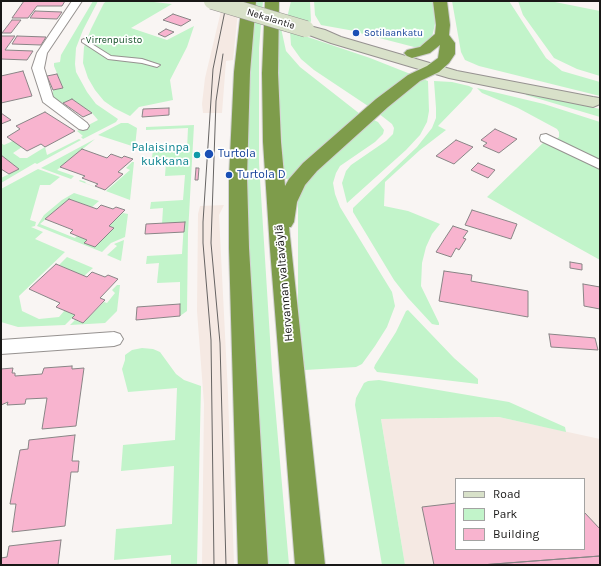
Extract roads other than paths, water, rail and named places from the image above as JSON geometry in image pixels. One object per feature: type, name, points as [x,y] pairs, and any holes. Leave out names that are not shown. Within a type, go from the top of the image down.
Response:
[{"type":"highway","points":[[249,1],[242,72],[238,176],[239,256],[253,565]]},
{"type":"highway","name":"Hervannan valtaväylä","points":[[272,1],[270,73],[272,142],[280,249],[310,565]]},
{"type":"highway","points":[[412,53],[424,50],[442,35],[443,25],[440,1]]},
{"type":"highway","points":[[280,249],[287,202],[296,183],[321,156],[382,103],[414,78],[438,65],[447,54],[448,43],[442,35]]},
{"type":"main road","name":"Nekalantie","points":[[212,1],[313,31]]},
{"type":"main road","points":[[313,31],[344,36],[412,53],[438,65]]},
{"type":"main road","points":[[313,31],[336,40],[438,65],[545,87],[596,102]]},
{"type":"street","points":[[77,1],[42,53],[38,68],[46,99],[83,126]]},
{"type":"street","points":[[546,138],[600,165]]},
{"type":"street","points":[[1,347],[114,339]]},
{"type":"lane","points":[[84,41],[110,58],[117,60],[142,61],[157,65]]},
{"type":"tram line","points":[[214,565],[211,340],[203,243],[203,222],[213,69],[227,1]]},
{"type":"tram line","points":[[223,54],[216,101],[211,243],[220,343],[226,565]]},
{"type":"place","name":"Sotilaankatu","points":[[356,33]]},
{"type":"place","name":"Turtola","points":[[209,154]]},
{"type":"place","name":"Palaisinpa kukkana","points":[[197,155]]},
{"type":"place","name":"Turtola D","points":[[229,175]]},
{"type":"park label","name":"Virrenpuisto","points":[[114,40]]}]
